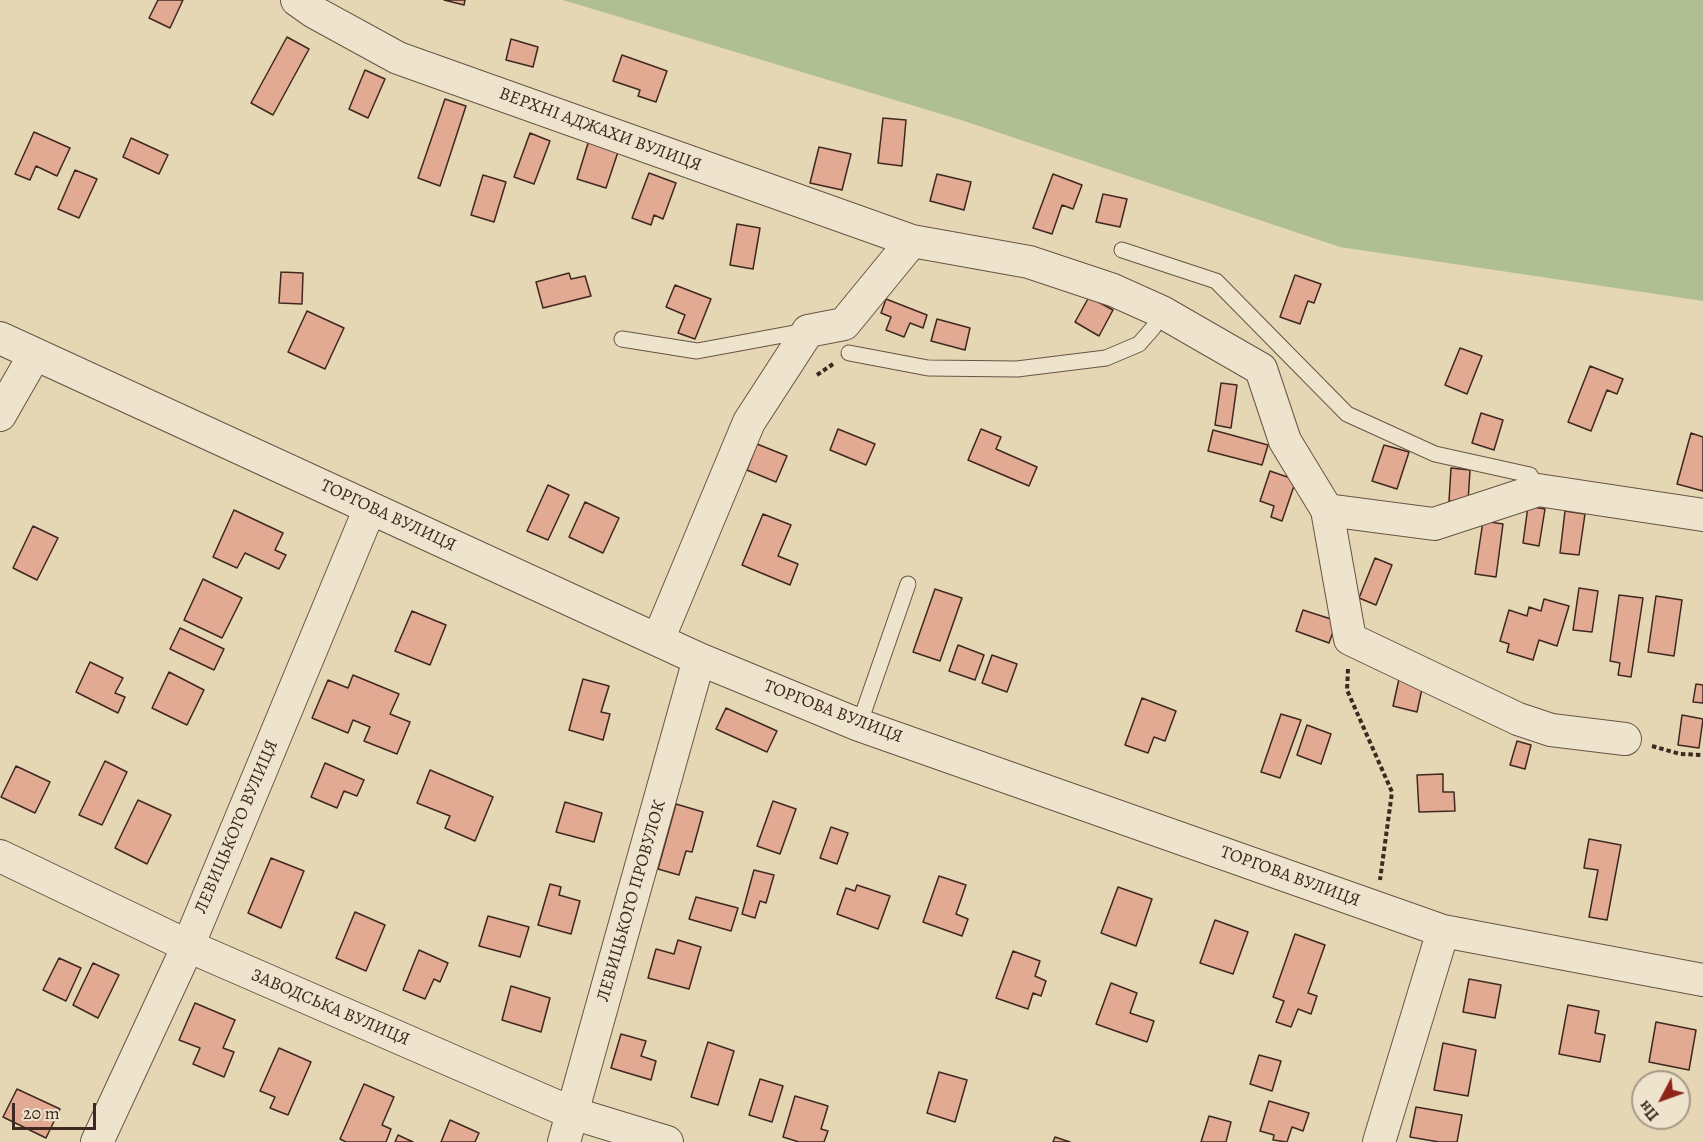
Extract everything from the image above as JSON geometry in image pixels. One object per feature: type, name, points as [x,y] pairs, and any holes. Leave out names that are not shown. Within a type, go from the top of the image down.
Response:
[{"type":"street","name":"ВЕРХНІ АДЖАХИ ВУЛИЦЯ","points":[[297,0],[314,12],[398,58],[912,241],[1029,262],[1113,290],[1162,312],[1261,369],[1285,441],[1327,510],[1350,639]]},
{"type":"street","points":[[658,640],[750,422],[808,331],[844,324],[912,241]]},
{"type":"street","name":"ТОРГОВА ВУЛИЦЯ","points":[[0,338],[699,659],[859,725],[1443,932],[1703,980]]},
{"type":"street","points":[[0,415],[35,354]]},
{"type":"street","points":[[1327,510],[1434,524],[1538,490],[1703,515]]},
{"type":"street","name":"ЛЕВИЦЬКОГО ВУЛИЦЯ","points":[[97,1142],[188,946],[370,508]]},
{"type":"street","points":[[1350,639],[1518,719],[1551,730],[1625,739]]},
{"type":"street","name":"ЛЕВИЦЬКОГО ПРОВУЛОК","points":[[568,1127],[699,659]]},
{"type":"street","name":"ЗАВОДСЬКА ВУЛИЦЯ","points":[[0,856],[568,1127],[667,1142]]},
{"type":"street","points":[[1379,1142],[1443,932]]},
{"type":"lane","points":[[1122,250],[1216,281],[1347,414],[1435,454],[1530,475],[1538,490]]},
{"type":"lane","points":[[849,353],[928,368],[1017,369],[1106,358],[1139,344],[1154,328],[1162,312]]},
{"type":"lane","points":[[622,339],[697,351],[808,331]]},
{"type":"lane","points":[[859,725],[908,584]]},
{"type":"path","points":[[1350,639],[1347,690],[1392,792],[1376,908]]},
{"type":"path","points":[[1625,739],[1680,754],[1703,755]]},
{"type":"green space","points":[[563,0],[1703,0],[1703,301],[1340,247],[961,120]]},
{"type":"building","points":[[158,0],[183,0],[170,28],[149,18]]},
{"type":"building","points":[[444,0],[465,0],[464,5]]},
{"type":"building","points":[[287,37],[309,49],[273,115],[251,103]]},
{"type":"building","points":[[511,39],[538,47],[533,67],[506,60]]},
{"type":"building","points":[[622,55],[667,71],[656,102],[638,96],[640,90],[613,81]]},
{"type":"building","points":[[365,70],[385,79],[368,118],[349,109]]},
{"type":"building","points":[[445,99],[466,106],[440,186],[418,178]]},
{"type":"building","points":[[883,118],[906,120],[902,166],[878,163]]},
{"type":"building","points":[[34,132],[70,148],[57,176],[36,166],[30,180],[15,174]]},
{"type":"building","points":[[530,133],[550,141],[534,184],[514,177]]},
{"type":"building","points":[[131,138],[168,155],[159,174],[123,157]]},
{"type":"building","points":[[589,140],[619,149],[606,188],[577,179]]},
{"type":"building","points":[[819,147],[851,154],[842,190],[810,183]]},
{"type":"building","points":[[75,170],[97,179],[79,218],[58,209]]},
{"type":"building","points":[[649,173],[676,183],[663,219],[654,215],[651,225],[632,218]]},
{"type":"building","points":[[937,174],[971,182],[964,210],[930,201]]},
{"type":"building","points":[[1053,174],[1082,185],[1073,209],[1062,205],[1052,234],[1033,228]]},
{"type":"building","points":[[483,175],[506,182],[494,222],[471,215]]},
{"type":"building","points":[[1103,194],[1127,199],[1120,227],[1096,222]]},
{"type":"building","points":[[737,224],[760,228],[753,269],[730,265]]},
{"type":"building","points":[[281,272],[303,273],[302,304],[279,303]]},
{"type":"building","points":[[569,273],[571,279],[585,276],[591,296],[543,308],[536,282]]},
{"type":"building","points":[[1295,275],[1321,284],[1314,303],[1308,301],[1300,324],[1280,317]]},
{"type":"building","points":[[675,285],[711,299],[695,339],[678,333],[685,315],[666,307]]},
{"type":"building","points":[[1089,297],[1113,310],[1099,336],[1075,322]]},
{"type":"building","points":[[886,299],[927,315],[923,328],[910,323],[904,337],[886,330],[891,317],[881,313]]},
{"type":"building","points":[[307,311],[344,328],[325,369],[288,352]]},
{"type":"building","points":[[937,319],[970,328],[965,350],[931,341]]},
{"type":"building","points":[[1460,348],[1482,356],[1467,394],[1445,385]]},
{"type":"building","points":[[1590,366],[1623,379],[1617,394],[1607,390],[1591,431],[1568,422]]},
{"type":"building","points":[[1221,383],[1237,385],[1231,428],[1215,425]]},
{"type":"building","points":[[1481,413],[1503,420],[1494,450],[1472,443]]},
{"type":"building","points":[[838,429],[875,444],[866,465],[830,450]]},
{"type":"building","points":[[981,429],[1001,437],[996,449],[1037,467],[1029,486],[968,460]]},
{"type":"building","points":[[1213,430],[1268,445],[1262,465],[1208,451]]},
{"type":"building","points":[[1691,433],[1703,437],[1703,491],[1677,484]]},
{"type":"building","points":[[757,444],[787,456],[776,482],[747,470]]},
{"type":"building","points":[[1384,445],[1409,452],[1397,489],[1372,481]]},
{"type":"building","points":[[1451,468],[1470,470],[1468,502],[1449,501]]},
{"type":"building","points":[[1270,471],[1296,480],[1282,521],[1271,517],[1274,506],[1260,501]]},
{"type":"building","points":[[548,485],[569,495],[548,540],[527,531]]},
{"type":"building","points":[[585,502],[619,518],[603,553],[569,537]]},
{"type":"building","points":[[1528,506],[1545,509],[1539,546],[1523,543]]},
{"type":"building","points":[[234,510],[283,533],[275,550],[286,555],[279,569],[245,553],[237,568],[213,557]]},
{"type":"building","points":[[1565,511],[1585,514],[1579,555],[1560,553]]},
{"type":"building","points":[[763,514],[791,525],[778,556],[798,564],[790,585],[742,565]]},
{"type":"building","points":[[1483,521],[1503,524],[1496,577],[1475,574]]},
{"type":"building","points":[[33,526],[58,538],[37,580],[13,568]]},
{"type":"building","points":[[1375,558],[1392,565],[1376,605],[1359,598]]},
{"type":"building","points":[[203,579],[242,598],[222,638],[184,620]]},
{"type":"building","points":[[1579,588],[1598,591],[1592,632],[1573,630]]},
{"type":"building","points":[[935,589],[962,598],[940,661],[913,652]]},
{"type":"building","points":[[1619,595],[1643,598],[1631,677],[1618,675],[1620,663],[1610,661]]},
{"type":"building","points":[[1656,596],[1682,600],[1674,656],[1648,652]]},
{"type":"building","points":[[1544,599],[1569,606],[1557,646],[1539,640],[1533,660],[1507,652],[1509,644],[1500,641],[1509,610],[1527,616],[1529,607],[1541,611]]},
{"type":"building","points":[[1303,610],[1337,621],[1329,643],[1296,631]]},
{"type":"building","points":[[412,611],[446,625],[430,665],[395,651]]},
{"type":"building","points":[[180,628],[224,649],[214,670],[170,649]]},
{"type":"building","points":[[958,645],[984,655],[975,680],[949,671]]},
{"type":"building","points":[[992,655],[1017,664],[1007,692],[982,683]]},
{"type":"building","points":[[90,662],[123,678],[115,693],[125,697],[118,713],[76,692]]},
{"type":"building","points":[[169,672],[204,690],[187,725],[152,708]]},
{"type":"building","points":[[353,675],[399,694],[390,714],[410,722],[397,754],[364,741],[370,727],[353,720],[348,733],[312,718],[328,680],[348,688]]},
{"type":"building","points":[[583,679],[609,686],[601,712],[610,714],[603,740],[569,730]]},
{"type":"building","points":[[1399,679],[1423,684],[1417,712],[1393,706]]},
{"type":"building","points":[[1696,684],[1703,685],[1703,703],[1693,702]]},
{"type":"building","points":[[1142,698],[1176,711],[1165,741],[1154,737],[1148,753],[1125,745]]},
{"type":"building","points":[[726,708],[777,731],[767,752],[716,729]]},
{"type":"building","points":[[1281,714],[1301,720],[1280,778],[1261,772]]},
{"type":"building","points":[[1682,715],[1703,719],[1699,748],[1678,745]]},
{"type":"building","points":[[1307,725],[1331,734],[1321,764],[1297,755]]},
{"type":"building","points":[[1517,741],[1531,745],[1525,769],[1510,765]]},
{"type":"building","points":[[105,761],[127,772],[102,825],[79,815]]},
{"type":"building","points":[[325,763],[364,780],[357,796],[344,791],[337,808],[311,797]]},
{"type":"building","points":[[16,766],[50,782],[35,813],[1,797]]},
{"type":"building","points":[[430,770],[493,797],[475,841],[445,828],[450,816],[417,803]]},
{"type":"building","points":[[1443,774],[1443,792],[1454,792],[1455,811],[1419,812],[1417,775]]},
{"type":"building","points":[[138,800],[171,815],[147,864],[115,848]]},
{"type":"building","points":[[773,801],[796,809],[780,854],[757,846]]},
{"type":"building","points":[[565,802],[602,813],[594,842],[556,832]]},
{"type":"building","points":[[676,804],[703,812],[692,852],[686,851],[679,875],[658,869]]},
{"type":"building","points":[[831,827],[848,833],[837,864],[820,858]]},
{"type":"building","points":[[1589,839],[1621,845],[1607,920],[1589,917],[1598,870],[1584,868]]},
{"type":"building","points":[[271,858],[304,871],[281,928],[248,913]]},
{"type":"building","points":[[754,870],[774,875],[766,903],[760,901],[755,918],[742,914]]},
{"type":"building","points":[[939,876],[966,885],[956,914],[968,919],[962,936],[923,922]]},
{"type":"building","points":[[550,884],[561,887],[559,895],[580,901],[571,934],[538,925]]},
{"type":"building","points":[[857,885],[890,896],[878,929],[837,914],[846,888],[855,891]]},
{"type":"building","points":[[1118,887],[1152,899],[1136,946],[1101,933]]},
{"type":"building","points":[[696,897],[738,908],[731,931],[689,919]]},
{"type":"building","points":[[355,912],[385,925],[366,971],[336,958]]},
{"type":"building","points":[[488,916],[529,927],[520,957],[479,946]]},
{"type":"building","points":[[1215,920],[1248,932],[1233,974],[1200,963]]},
{"type":"building","points":[[1295,934],[1325,945],[1308,993],[1317,996],[1311,1014],[1298,1009],[1291,1027],[1276,1022],[1284,1001],[1273,997]]},
{"type":"building","points":[[678,940],[701,947],[689,989],[648,978],[656,949],[674,954]]},
{"type":"building","points":[[419,950],[448,963],[440,982],[434,979],[425,999],[403,990]]},
{"type":"building","points":[[1013,951],[1040,961],[1035,976],[1046,981],[1041,996],[1033,993],[1028,1009],[996,998]]},
{"type":"building","points":[[59,958],[81,968],[66,1001],[43,990]]},
{"type":"building","points":[[93,963],[119,975],[98,1018],[73,1005]]},
{"type":"building","points":[[1469,979],[1501,985],[1495,1018],[1463,1012]]},
{"type":"building","points":[[1111,983],[1137,993],[1130,1013],[1154,1021],[1147,1042],[1096,1024]]},
{"type":"building","points":[[511,986],[550,998],[541,1032],[502,1020]]},
{"type":"building","points":[[195,1003],[235,1020],[223,1048],[234,1052],[224,1077],[193,1064],[200,1048],[179,1040]]},
{"type":"building","points":[[1568,1005],[1599,1011],[1595,1033],[1605,1035],[1600,1062],[1559,1054]]},
{"type":"building","points":[[1656,1022],[1696,1030],[1689,1070],[1649,1062]]},
{"type":"building","points":[[621,1034],[646,1041],[641,1056],[656,1061],[651,1080],[611,1068]]},
{"type":"building","points":[[708,1042],[734,1051],[718,1105],[691,1097]]},
{"type":"building","points":[[1443,1043],[1476,1050],[1468,1096],[1434,1090]]},
{"type":"building","points":[[279,1048],[311,1062],[288,1115],[270,1108],[275,1097],[260,1091]]},
{"type":"building","points":[[1259,1055],[1281,1061],[1272,1091],[1250,1084]]},
{"type":"building","points":[[939,1072],[967,1080],[955,1122],[927,1113]]},
{"type":"building","points":[[760,1079],[783,1086],[772,1122],[749,1115]]},
{"type":"building","points":[[364,1084],[394,1097],[382,1125],[391,1129],[386,1142],[346,1142],[340,1139]]},
{"type":"building","points":[[17,1089],[60,1109],[46,1138],[3,1117]]},
{"type":"building","points":[[795,1096],[828,1106],[821,1129],[828,1131],[824,1142],[799,1142],[783,1137]]},
{"type":"building","points":[[1269,1101],[1309,1113],[1303,1131],[1292,1127],[1287,1142],[1273,1140],[1274,1135],[1260,1131]]},
{"type":"building","points":[[1416,1107],[1462,1115],[1457,1142],[1439,1142],[1410,1137]]},
{"type":"building","points":[[1209,1116],[1231,1122],[1226,1142],[1201,1142]]},
{"type":"building","points":[[450,1120],[479,1133],[475,1142],[441,1142]]},
{"type":"building","points":[[398,1135],[413,1142],[395,1142]]},
{"type":"building","points":[[1055,1137],[1070,1142],[1053,1142]]}]
